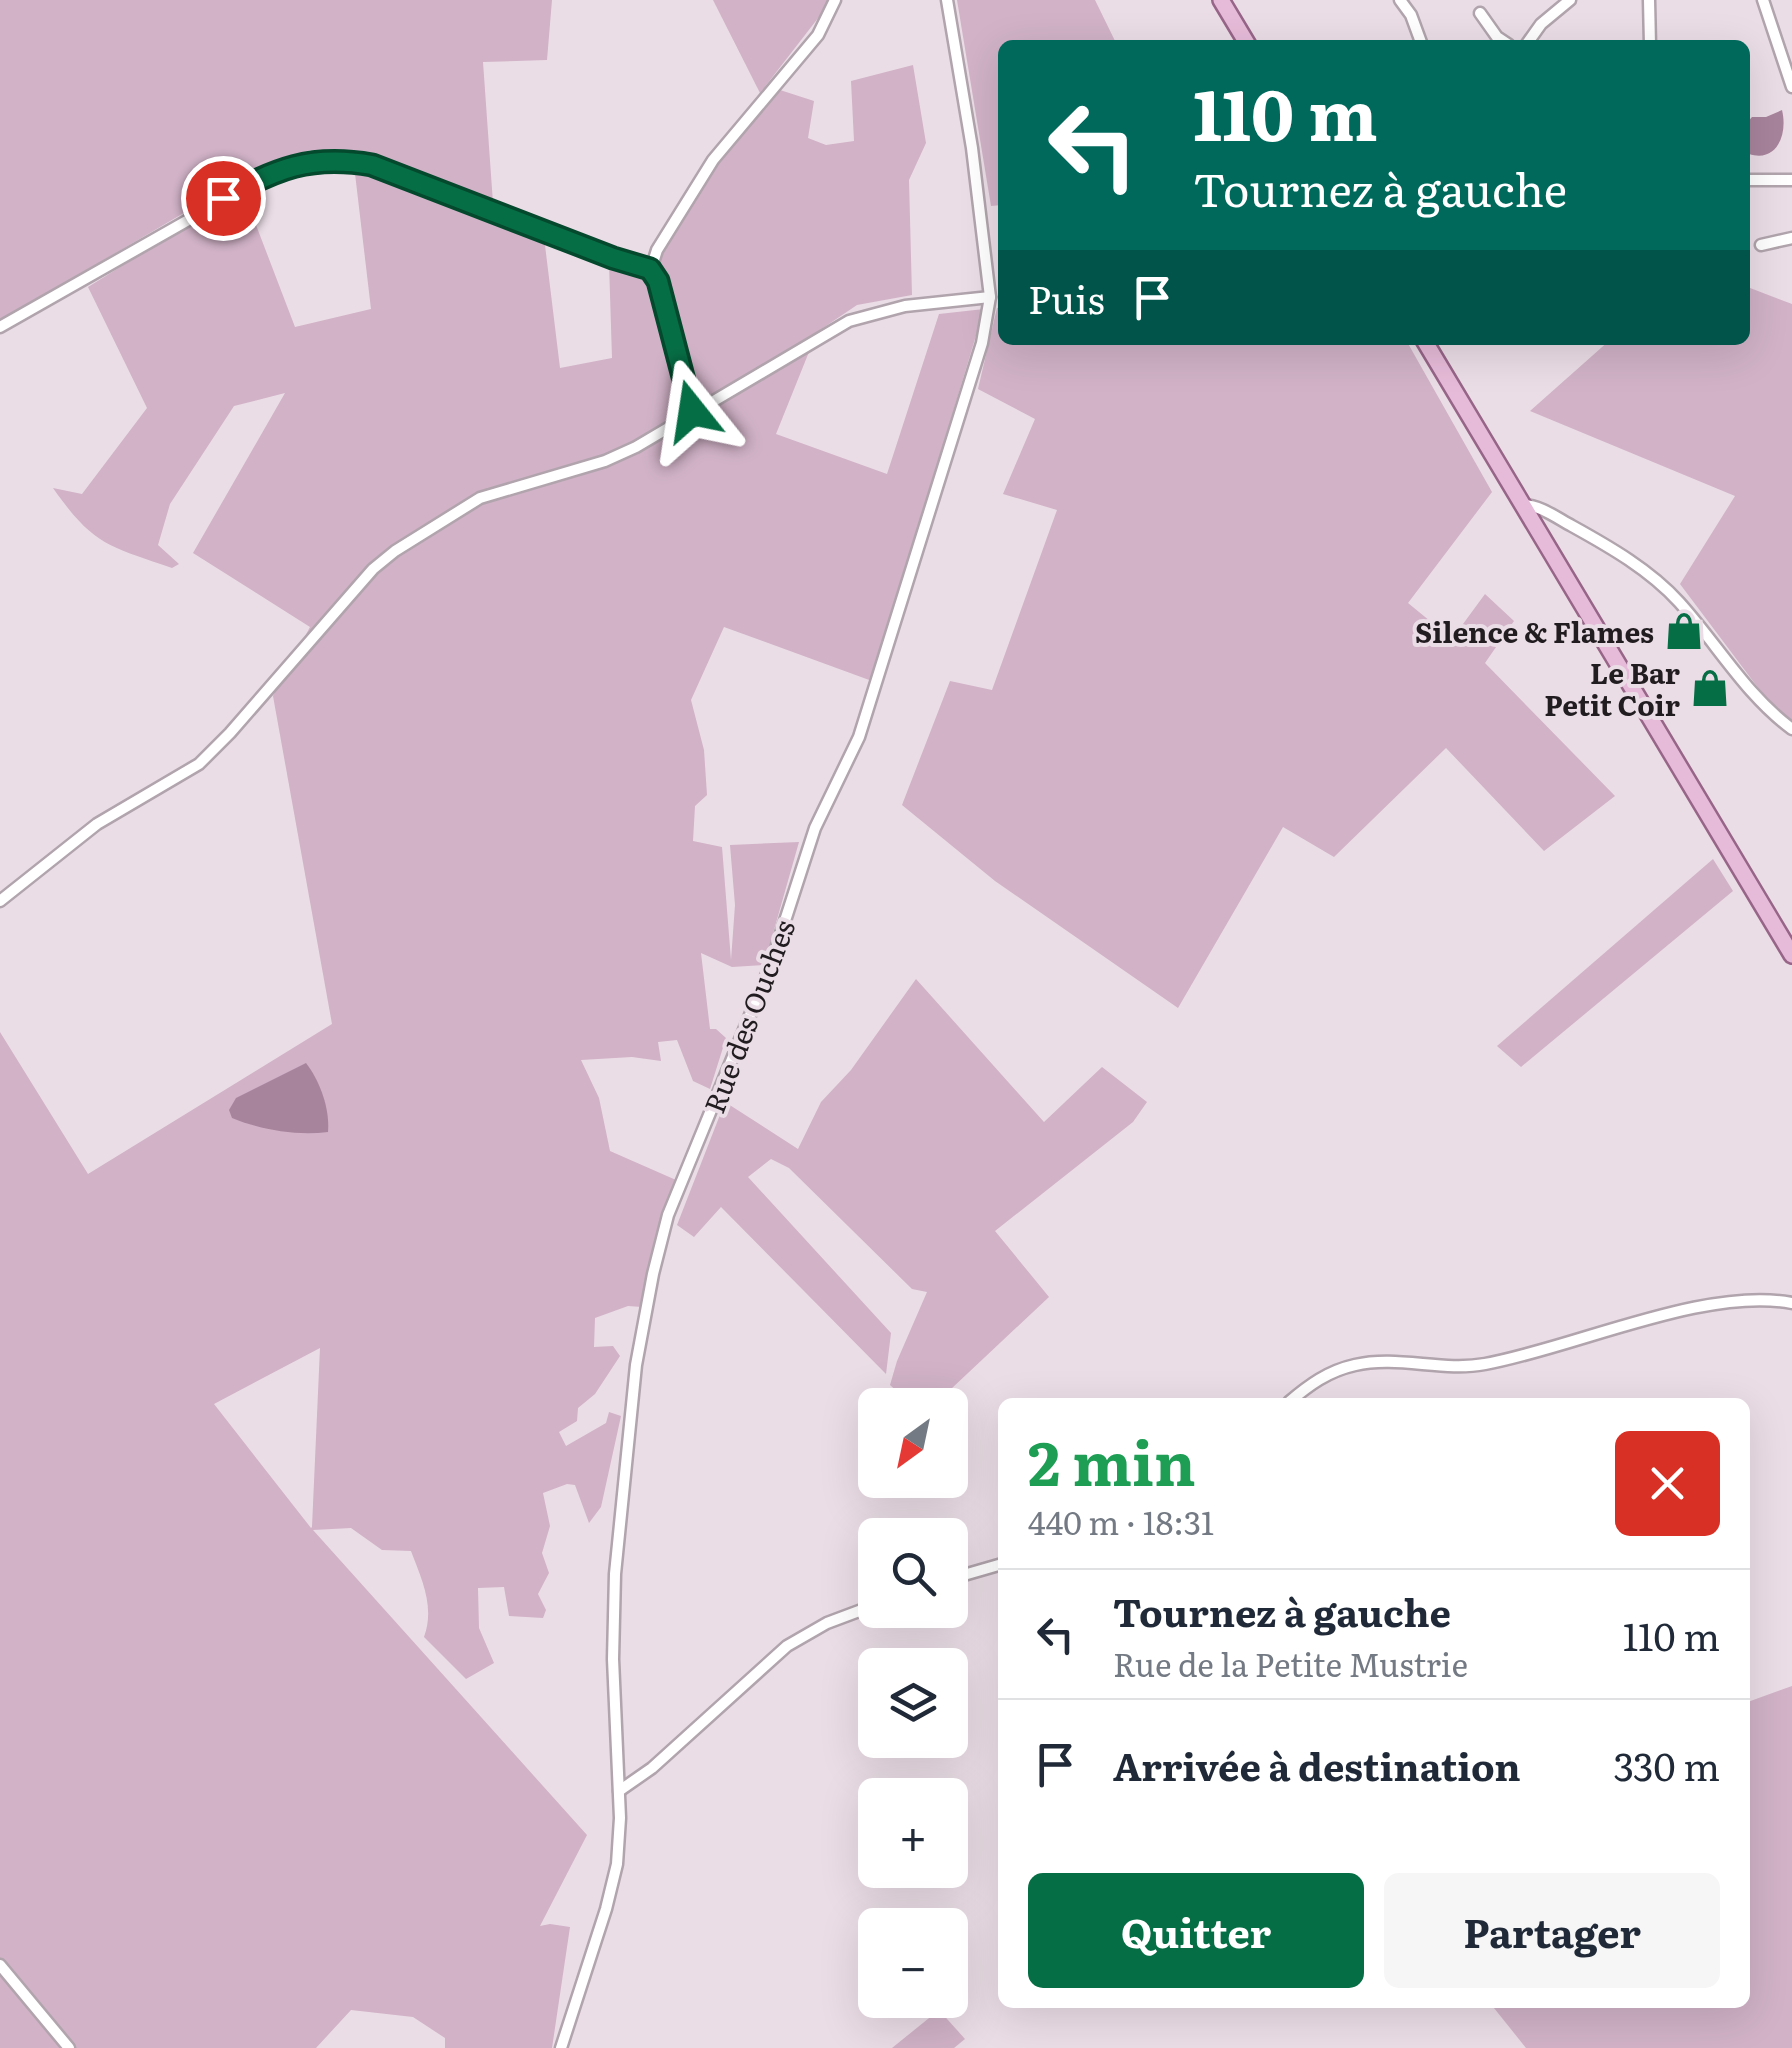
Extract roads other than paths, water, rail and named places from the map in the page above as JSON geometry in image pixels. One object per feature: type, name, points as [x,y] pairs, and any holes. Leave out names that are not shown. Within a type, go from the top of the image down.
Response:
[{"type":"main road","points":[[1220,0],[1245,40]]},
{"type":"main road","points":[[1427,345],[1792,955]]},
{"type":"street","points":[[650,269],[713,160],[818,35],[835,0]]},
{"type":"street","name":"Rue des Ouches","points":[[561,2048],[612,1887],[619,1840],[612,1658],[614,1574],[636,1366],[653,1274],[668,1214],[772,964],[815,828],[859,737],[982,343],[990,297],[972,148],[947,0]]},
{"type":"street","points":[[1400,0],[1411,15],[1420,40]]},
{"type":"street","points":[[1530,40],[1541,24],[1570,0]]},
{"type":"street","points":[[1649,0],[1650,40]]},
{"type":"street","points":[[1764,0],[1792,87]]},
{"type":"street","points":[[1480,14],[1502,40]]},
{"type":"street","points":[[0,327],[245,186],[313,160],[341,160],[372,165],[650,269],[658,281],[692,411]]},
{"type":"street","points":[[1750,180],[1792,180]]},
{"type":"street","points":[[1761,246],[1792,238]]},
{"type":"street","points":[[0,901],[97,824],[199,764],[254,707],[373,569],[480,498],[622,454],[848,321],[905,306],[990,297]]},
{"type":"street","points":[[1522,505],[1539,508],[1614,550],[1675,598],[1756,700],[1792,730]]},
{"type":"street","points":[[1295,1398],[1328,1374],[1357,1364],[1466,1367],[1725,1303],[1766,1300],[1792,1304]]},
{"type":"street","points":[[968,1574],[998,1565]]},
{"type":"street","points":[[619,1791],[652,1768],[787,1646],[827,1623],[858,1611]]},
{"type":"street","points":[[0,1964],[69,2048]]},
{"type":"place","name":"Silence & Flames","points":[[1684,631]]},
{"type":"place","name":"Le Bar Petit Coir","points":[[1710,688]]}]
